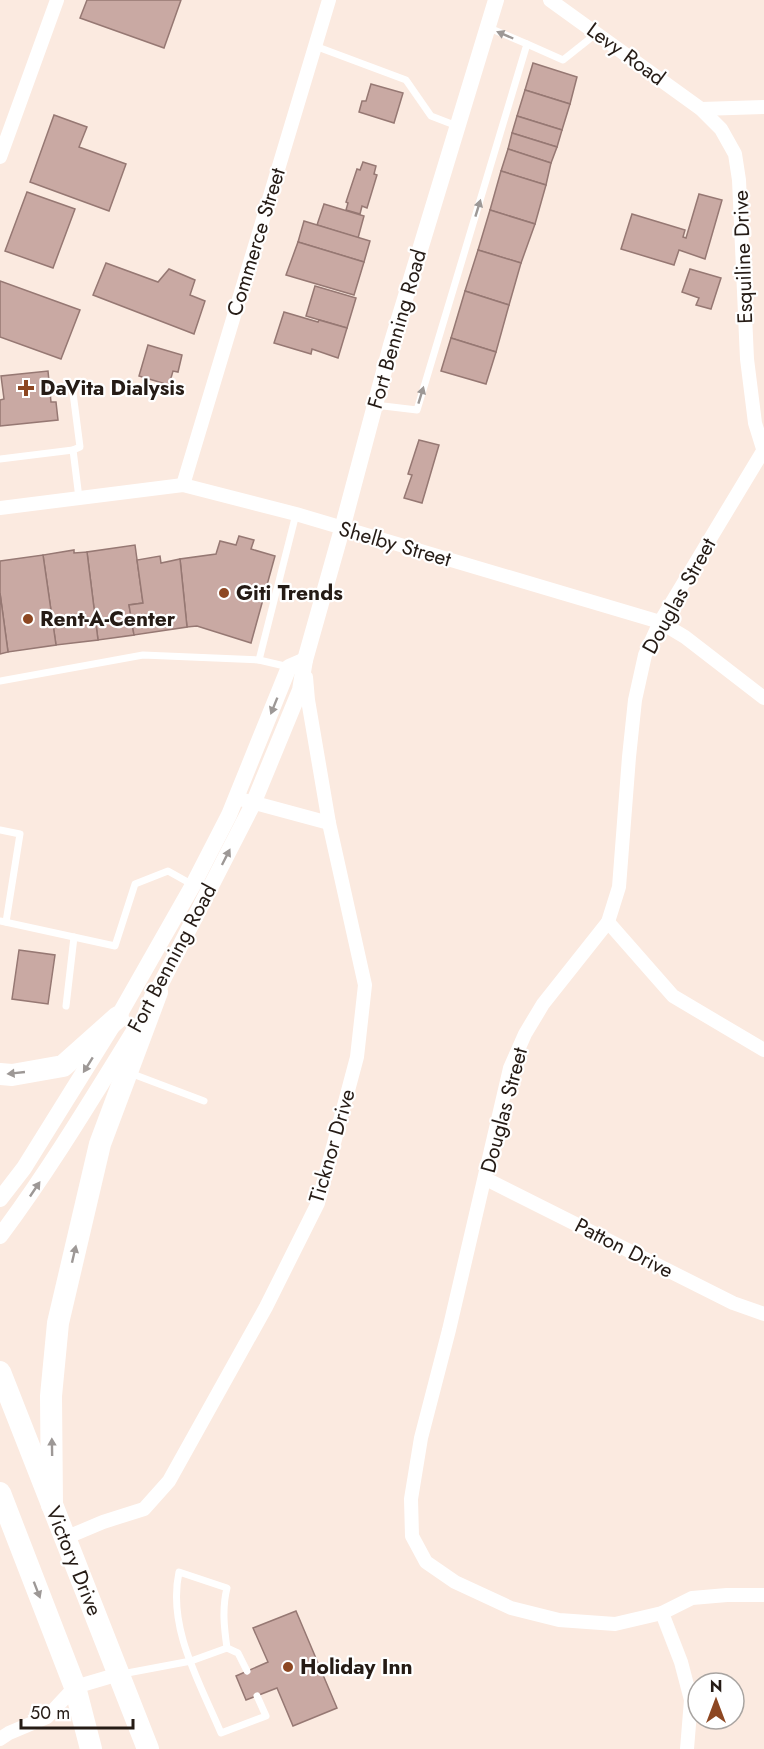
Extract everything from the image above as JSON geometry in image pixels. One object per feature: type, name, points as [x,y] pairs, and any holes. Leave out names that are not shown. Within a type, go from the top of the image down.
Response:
[{"type":"highway","points":[[52,1505],[51,1396],[58,1323],[100,1144],[157,992]]},
{"type":"highway","points":[[0,1074],[12,1075],[63,1066],[118,1017]]},
{"type":"highway","name":"Victory Drive","points":[[0,1372],[148,1749]]},
{"type":"highway","name":"Victory Drive","points":[[0,1493],[75,1687],[91,1749]]},
{"type":"highway","points":[[0,1513],[16,1535]]},
{"type":"street","points":[[0,156],[57,0]]},
{"type":"street","name":"Commerce Street","points":[[183,485],[329,0]]},
{"type":"street","name":"Fort Benning Road","points":[[0,1236],[33,1193],[157,992],[253,804],[300,690],[305,660],[394,334],[496,0]]},
{"type":"street","name":"Levy Road","points":[[550,0],[701,109]]},
{"type":"street","points":[[701,109],[764,108]]},
{"type":"street","name":"Esquiline Drive","points":[[701,109],[721,129],[735,154],[739,180],[748,370],[755,423],[764,452]]},
{"type":"street","name":"Douglas Street","points":[[662,1613],[615,1624],[559,1620],[511,1608],[455,1582],[426,1562],[412,1536],[411,1499],[421,1438],[486,1179],[510,1068],[525,1034],[543,1004],[608,922],[619,887],[635,700],[645,656],[660,622],[764,452]]},
{"type":"street","name":"Shelby Street","points":[[0,508],[183,485],[296,514],[660,622],[685,637],[764,698]]},
{"type":"street","points":[[289,667],[305,660]]},
{"type":"street","name":"Ticknor Drive","points":[[65,1538],[103,1522],[144,1509],[169,1480],[266,1307],[318,1203],[357,1057],[366,985],[329,823],[308,700],[305,660]]},
{"type":"street","name":"Fort Benning Road","points":[[0,1200],[24,1168],[118,1017],[193,885],[229,815],[289,667]]},
{"type":"street","points":[[236,798],[329,823]]},
{"type":"street","points":[[608,922],[673,996],[764,1050]]},
{"type":"street","name":"Patton Drive","points":[[486,1179],[733,1303],[764,1314]]},
{"type":"street","points":[[687,1749],[691,1700],[681,1662],[662,1613],[692,1598],[764,1595]]},
{"type":"street","points":[[0,1739],[47,1717],[75,1687],[119,1674]]},
{"type":"lane","points":[[487,27],[563,60],[597,33]]},
{"type":"lane","points":[[375,405],[417,410],[527,44]]},
{"type":"lane","points":[[315,46],[406,80],[431,116],[457,126]]},
{"type":"lane","points":[[0,459],[73,450],[80,447],[73,393]]},
{"type":"lane","points":[[73,450],[79,498]]},
{"type":"lane","points":[[259,660],[296,514]]},
{"type":"lane","points":[[0,681],[143,655],[259,660],[289,667]]},
{"type":"lane","points":[[0,830],[20,834],[3,922],[115,946],[135,884],[168,871],[193,885]]},
{"type":"lane","points":[[66,1006],[74,937]]},
{"type":"lane","points":[[127,1072],[204,1101]]},
{"type":"lane","points":[[227,1647],[224,1623],[224,1601],[227,1588],[179,1572],[176,1588],[182,1638],[221,1733],[266,1716],[257,1696]]},
{"type":"lane","points":[[119,1674],[191,1661],[227,1647],[238,1653],[247,1671]]},
{"type":"building","points":[[87,0],[181,0],[164,48],[80,18]]},
{"type":"building","points":[[533,63],[577,77],[570,104],[525,90]]},
{"type":"building","points":[[371,84],[403,93],[394,123],[359,112],[362,101],[366,101]]},
{"type":"building","points":[[525,90],[570,104],[562,130],[517,116]]},
{"type":"building","points":[[54,115],[87,127],[79,147],[126,164],[109,211],[30,182]]},
{"type":"building","points":[[517,116],[562,130],[557,147],[512,133]]},
{"type":"building","points":[[512,133],[557,147],[551,163],[508,149]]},
{"type":"building","points":[[508,149],[551,163],[546,185],[501,171]]},
{"type":"building","points":[[363,162],[376,166],[374,174],[377,175],[367,208],[362,206],[360,214],[346,210],[348,203],[346,202],[357,169],[360,170]]},
{"type":"building","points":[[501,171],[546,185],[535,224],[490,210]]},
{"type":"building","points":[[27,192],[75,209],[53,268],[5,251]]},
{"type":"building","points":[[699,194],[722,200],[705,259],[679,250],[674,265],[621,249],[632,214],[685,230],[683,237],[686,238]]},
{"type":"building","points":[[324,204],[364,216],[358,238],[317,225]]},
{"type":"building","points":[[490,210],[535,224],[521,263],[478,250]]},
{"type":"building","points":[[304,221],[370,241],[364,262],[298,242]]},
{"type":"building","points":[[298,242],[364,262],[354,295],[286,275]]},
{"type":"building","points":[[478,250],[521,263],[509,305],[465,291]]},
{"type":"building","points":[[106,263],[158,282],[169,269],[195,280],[190,295],[205,301],[194,334],[93,295]]},
{"type":"building","points":[[690,269],[721,278],[711,309],[696,305],[699,298],[682,292]]},
{"type":"building","points":[[0,281],[80,310],[61,359],[0,337]]},
{"type":"building","points":[[315,286],[356,298],[347,328],[306,316]]},
{"type":"building","points":[[465,291],[509,305],[496,352],[451,338]]},
{"type":"building","points":[[284,312],[347,328],[338,358],[312,349],[311,354],[274,343]]},
{"type":"building","points":[[451,338],[496,352],[486,384],[441,371]]},
{"type":"building","points":[[148,345],[182,355],[178,372],[173,371],[169,385],[139,376]]},
{"type":"building","name":"DaVita Dialysis","points":[[48,371],[51,402],[56,402],[58,420],[0,426],[0,400],[4,399],[1,376]]},
{"type":"building","points":[[419,440],[439,445],[422,503],[404,498],[412,475],[408,474]]},
{"type":"building","name":"Giti Trends","points":[[239,536],[254,540],[251,549],[275,556],[251,643],[197,626],[187,627],[180,559],[216,554],[220,541],[236,545]]},
{"type":"building","points":[[135,545],[143,603],[129,605],[134,635],[98,640],[87,552]]},
{"type":"building","points":[[74,550],[74,553],[87,552],[98,640],[56,645],[43,555]]},
{"type":"building","name":"Rent-A-Center","points":[[43,555],[56,645],[8,652],[0,593],[0,561]]},
{"type":"building","points":[[160,556],[161,563],[180,559],[187,627],[134,635],[129,605],[143,603],[137,560]]},
{"type":"building","points":[[0,593],[8,652],[0,654]]},
{"type":"building","points":[[19,950],[55,955],[48,1004],[12,999]]},
{"type":"building","name":"Holiday Inn","points":[[296,1611],[337,1708],[293,1726],[277,1688],[246,1700],[236,1676],[268,1662],[253,1628]]},
{"type":"place","name":"DaVita Dialysis","points":[[26,388]]},
{"type":"place","name":"Giti Trends","points":[[224,593]]},
{"type":"place","name":"Rent-A-Center","points":[[28,619]]},
{"type":"place","name":"Holiday Inn","points":[[288,1667]]}]
